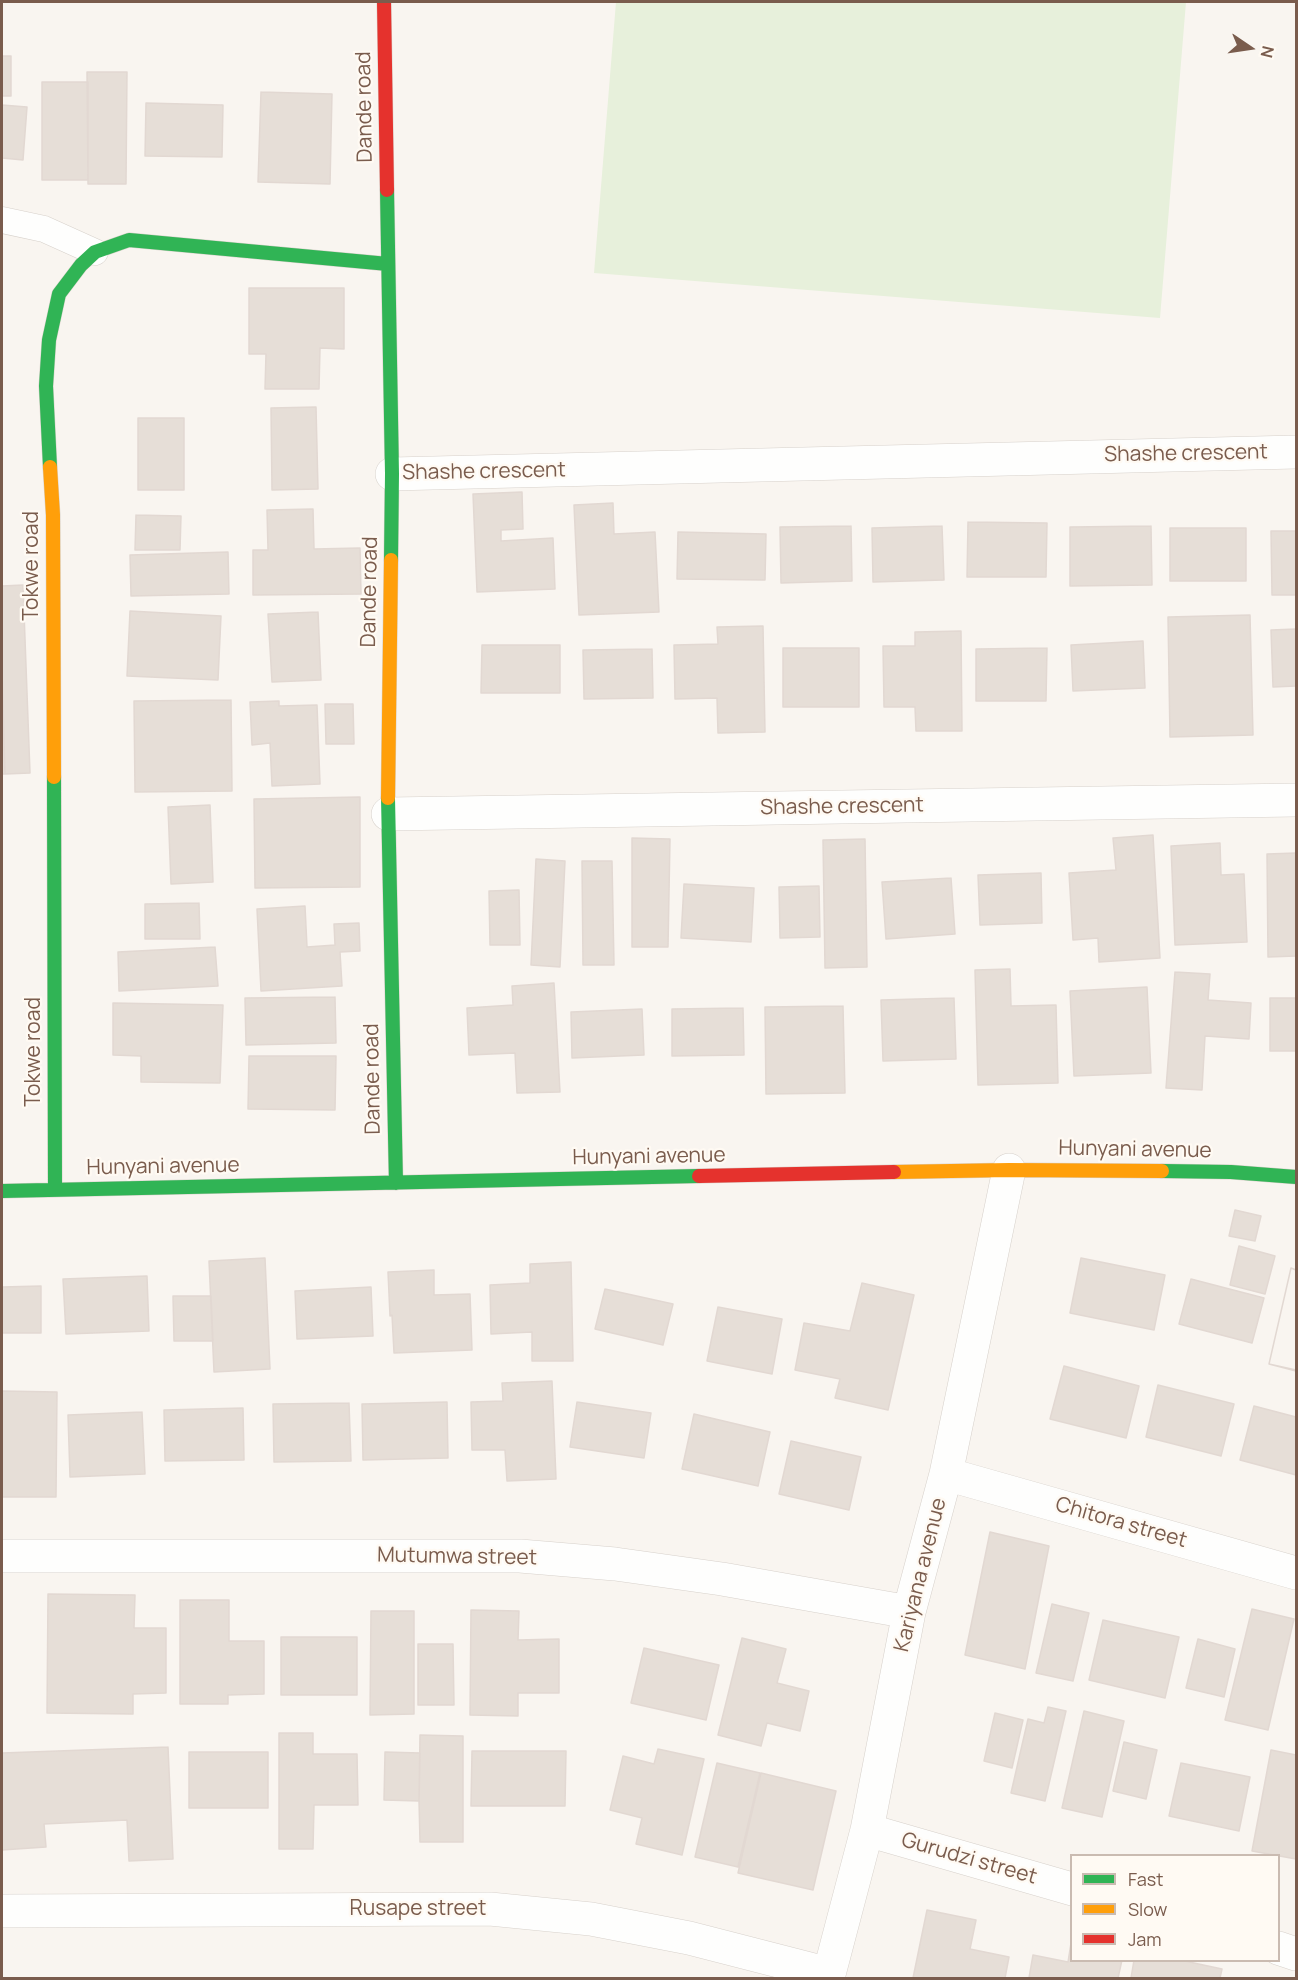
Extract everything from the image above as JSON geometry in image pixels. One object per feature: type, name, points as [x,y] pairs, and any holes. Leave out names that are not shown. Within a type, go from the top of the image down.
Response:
[{"type":"street","name":"Dande road","points":[[384,2],[392,474],[388,814],[396,1183]]},
{"type":"street","name":"Tokwe road","points":[[55,1190],[53,515],[46,386],[50,340],[59,294],[81,265],[95,252],[129,240],[388,264]]},
{"type":"street","name":"Shashe crescent","points":[[392,474],[1296,452]]},
{"type":"street","name":"Shashe crescent","points":[[388,814],[1296,800]]},
{"type":"street","name":"Hunyani avenue","points":[[2,1191],[1009,1170],[1231,1172],[1296,1178]]},
{"type":"street","name":"Kariyana avenue","points":[[828,1976],[867,1830],[909,1612],[946,1474],[1009,1170]]},
{"type":"street","name":"Chitora street","points":[[946,1474],[1296,1572]]},
{"type":"street","name":"Mutumwa street","points":[[2,1556],[520,1556],[615,1564],[722,1579],[909,1612]]},
{"type":"street","name":"Gurudzi street","points":[[867,1830],[1070,1889]]},
{"type":"street","name":"Rusape street","points":[[2,1911],[490,1908],[591,1919],[689,1938],[828,1976]]},
{"type":"street","points":[[1280,1949],[1296,1954]]},
{"type":"lane","points":[[2,220],[44,230],[95,252]]},
{"type":"green space","points":[[616,2],[1186,2],[1160,318],[594,273]]},
{"type":"building","points":[[2,56],[11,56],[11,96],[2,96]]},
{"type":"building","points":[[87,72],[127,72],[126,184],[88,184]]},
{"type":"building","points":[[42,82],[88,82],[88,180],[42,180]]},
{"type":"building","points":[[261,92],[332,94],[330,184],[258,182]]},
{"type":"building","points":[[146,103],[223,105],[222,157],[145,156]]},
{"type":"building","points":[[2,105],[27,107],[23,160],[2,158]]},
{"type":"building","points":[[249,288],[344,288],[344,349],[320,348],[319,389],[265,389],[266,354],[249,354]]},
{"type":"building","points":[[316,407],[318,489],[272,490],[271,408]]},
{"type":"building","points":[[138,418],[184,418],[184,490],[138,490]]},
{"type":"building","points":[[522,492],[523,529],[501,530],[501,541],[553,538],[555,589],[477,592],[473,494]]},
{"type":"building","points":[[613,503],[614,534],[655,532],[659,612],[579,615],[574,505]]},
{"type":"building","points":[[313,509],[314,549],[360,548],[361,594],[253,595],[253,550],[268,550],[267,510]]},
{"type":"building","points":[[136,515],[181,516],[180,550],[135,550]]},
{"type":"building","points":[[968,522],[1047,523],[1046,577],[967,577]]},
{"type":"building","points":[[851,526],[852,581],[781,583],[780,527]]},
{"type":"building","points":[[942,526],[944,580],[873,582],[872,528]]},
{"type":"building","points":[[1151,526],[1152,585],[1070,586],[1070,527]]},
{"type":"building","points":[[1170,528],[1246,528],[1246,581],[1170,581]]},
{"type":"building","points":[[1271,531],[1296,531],[1296,595],[1272,595]]},
{"type":"building","points":[[678,532],[766,534],[765,580],[677,579]]},
{"type":"building","points":[[228,552],[229,594],[131,596],[130,555]]},
{"type":"building","points":[[23,585],[30,773],[5,774],[2,586]]},
{"type":"building","points":[[130,611],[221,616],[218,680],[127,676]]},
{"type":"building","points":[[318,612],[321,680],[272,682],[268,614]]},
{"type":"building","points":[[1250,615],[1253,735],[1170,737],[1168,617]]},
{"type":"building","points":[[763,626],[765,732],[718,733],[717,698],[675,699],[674,645],[718,644],[717,627]]},
{"type":"building","points":[[1296,629],[1296,686],[1273,687],[1271,630]]},
{"type":"building","points":[[961,631],[962,731],[916,731],[915,707],[884,707],[883,646],[915,646],[915,632]]},
{"type":"building","points":[[1143,641],[1145,688],[1073,691],[1071,645]]},
{"type":"building","points":[[482,645],[560,645],[560,693],[481,693]]},
{"type":"building","points":[[783,648],[859,648],[859,707],[783,707]]},
{"type":"building","points":[[1047,648],[1046,701],[976,701],[976,649]]},
{"type":"building","points":[[652,649],[653,698],[584,699],[583,650]]},
{"type":"building","points":[[231,700],[232,791],[135,792],[134,701]]},
{"type":"building","points":[[279,701],[279,706],[317,705],[320,784],[272,786],[270,743],[252,745],[250,702]]},
{"type":"building","points":[[325,704],[353,704],[354,744],[326,744]]},
{"type":"building","points":[[3,717],[5,774],[2,774]]},
{"type":"building","points":[[360,797],[360,887],[255,888],[254,799]]},
{"type":"building","points":[[210,805],[213,882],[171,884],[168,807]]},
{"type":"building","points":[[1153,835],[1160,958],[1099,962],[1098,938],[1073,940],[1069,873],[1116,870],[1113,838]]},
{"type":"building","points":[[632,838],[670,839],[668,947],[632,947]]},
{"type":"building","points":[[865,839],[867,967],[825,968],[823,840]]},
{"type":"building","points":[[1220,843],[1221,875],[1244,874],[1247,942],[1175,945],[1171,846]]},
{"type":"building","points":[[1296,853],[1296,956],[1268,957],[1267,854]]},
{"type":"building","points":[[536,859],[565,861],[560,967],[531,965]]},
{"type":"building","points":[[582,861],[612,861],[614,965],[583,965]]},
{"type":"building","points":[[1041,873],[1042,923],[980,925],[978,875]]},
{"type":"building","points":[[951,878],[955,934],[886,939],[882,882]]},
{"type":"building","points":[[684,884],[754,888],[751,942],[681,938]]},
{"type":"building","points":[[819,886],[820,937],[780,938],[779,887]]},
{"type":"building","points":[[519,890],[520,945],[490,945],[489,891]]},
{"type":"building","points":[[199,903],[200,939],[145,939],[145,904]]},
{"type":"building","points":[[305,906],[307,947],[335,945],[334,924],[359,923],[360,951],[340,952],[342,986],[261,991],[257,909]]},
{"type":"building","points":[[215,947],[218,986],[119,991],[118,952]]},
{"type":"building","points":[[1010,969],[1011,1006],[1056,1005],[1058,1083],[978,1085],[975,970]]},
{"type":"building","points":[[1175,972],[1210,974],[1208,1000],[1251,1003],[1249,1039],[1205,1036],[1202,1090],[1166,1088]]},
{"type":"building","points":[[554,983],[560,1092],[517,1093],[515,1053],[469,1055],[467,1008],[513,1005],[512,986]]},
{"type":"building","points":[[1147,987],[1151,1073],[1074,1076],[1070,991]]},
{"type":"building","points":[[335,997],[336,1043],[246,1045],[245,998]]},
{"type":"building","points":[[954,998],[956,1059],[883,1061],[881,1000]]},
{"type":"building","points":[[1270,998],[1296,998],[1296,1051],[1270,1051]]},
{"type":"building","points":[[113,1003],[223,1005],[220,1083],[141,1082],[141,1056],[113,1055]]},
{"type":"building","points":[[843,1006],[845,1093],[766,1094],[765,1007]]},
{"type":"building","points":[[743,1008],[744,1055],[672,1056],[672,1009]]},
{"type":"building","points":[[642,1009],[644,1055],[572,1058],[571,1012]]},
{"type":"building","points":[[249,1056],[336,1056],[335,1110],[248,1109]]},
{"type":"building","points":[[1235,1210],[1261,1216],[1255,1241],[1229,1236]]},
{"type":"building","points":[[1239,1246],[1275,1256],[1265,1294],[1230,1285]]},
{"type":"building","points":[[265,1258],[270,1369],[214,1372],[209,1261]]},
{"type":"building","points":[[1081,1258],[1165,1275],[1154,1330],[1070,1313]]},
{"type":"building","points":[[571,1262],[573,1361],[532,1361],[532,1332],[491,1334],[490,1285],[530,1283],[530,1264]]},
{"type":"building","points":[[1291,1268],[1296,1270],[1296,1371],[1269,1364]]},
{"type":"building","points":[[1291,1268],[1296,1270],[1296,1370],[1269,1364]]},
{"type":"building","points":[[434,1270],[434,1295],[470,1294],[472,1350],[394,1353],[388,1272]]},
{"type":"building","points":[[147,1276],[149,1331],[66,1334],[63,1279]]},
{"type":"building","points":[[1191,1279],[1264,1298],[1252,1343],[1179,1324]]},
{"type":"building","points":[[862,1283],[914,1295],[888,1410],[835,1398],[840,1379],[795,1370],[804,1323],[850,1331]]},
{"type":"building","points":[[41,1286],[41,1333],[2,1333],[2,1287]]},
{"type":"building","points":[[371,1287],[373,1336],[297,1339],[295,1291]]},
{"type":"building","points":[[605,1289],[673,1304],[663,1345],[595,1329]]},
{"type":"building","points":[[173,1296],[211,1296],[213,1341],[174,1341]]},
{"type":"building","points":[[718,1307],[782,1319],[772,1374],[707,1361]]},
{"type":"building","points":[[1064,1366],[1139,1386],[1126,1438],[1050,1419]]},
{"type":"building","points":[[552,1381],[556,1479],[507,1481],[505,1450],[472,1450],[471,1402],[503,1401],[502,1383]]},
{"type":"building","points":[[1158,1385],[1234,1404],[1221,1456],[1146,1437]]},
{"type":"building","points":[[2,1391],[57,1392],[56,1497],[2,1497]]},
{"type":"building","points":[[447,1402],[448,1458],[363,1460],[362,1404]]},
{"type":"building","points":[[577,1402],[651,1413],[644,1458],[570,1447]]},
{"type":"building","points":[[349,1403],[351,1461],[274,1462],[273,1404]]},
{"type":"building","points":[[1254,1406],[1296,1417],[1296,1475],[1240,1460]]},
{"type":"building","points":[[243,1408],[244,1460],[165,1461],[164,1410]]},
{"type":"building","points":[[142,1412],[145,1474],[70,1477],[68,1415]]},
{"type":"building","points":[[694,1414],[770,1432],[758,1486],[682,1469]]},
{"type":"building","points":[[791,1441],[861,1457],[849,1510],[779,1494]]},
{"type":"building","points":[[990,1532],[1049,1546],[1025,1669],[965,1655]]},
{"type":"building","points":[[48,1594],[135,1595],[134,1628],[166,1628],[166,1693],[133,1694],[133,1714],[47,1713]]},
{"type":"building","points":[[180,1600],[229,1600],[229,1641],[264,1641],[264,1694],[228,1695],[228,1704],[180,1704]]},
{"type":"building","points":[[1052,1604],[1089,1613],[1073,1681],[1036,1673]]},
{"type":"building","points":[[1252,1609],[1294,1619],[1268,1730],[1225,1720]]},
{"type":"building","points":[[471,1610],[519,1611],[518,1640],[559,1639],[559,1693],[518,1693],[518,1716],[470,1715]]},
{"type":"building","points":[[371,1611],[414,1611],[414,1714],[370,1715]]},
{"type":"building","points":[[1103,1620],[1179,1637],[1165,1698],[1089,1680]]},
{"type":"building","points":[[281,1637],[357,1637],[357,1695],[281,1695]]},
{"type":"building","points":[[742,1638],[786,1649],[777,1683],[809,1691],[800,1731],[767,1723],[761,1746],[718,1735]]},
{"type":"building","points":[[1198,1639],[1235,1649],[1224,1697],[1186,1688]]},
{"type":"building","points":[[418,1644],[453,1644],[454,1705],[418,1705]]},
{"type":"building","points":[[644,1648],[719,1665],[706,1720],[631,1703]]},
{"type":"building","points":[[1048,1707],[1066,1711],[1045,1801],[1011,1793],[1028,1719],[1044,1723]]},
{"type":"building","points":[[1084,1711],[1124,1721],[1102,1817],[1062,1808]]},
{"type":"building","points":[[995,1713],[1023,1720],[1012,1768],[984,1761]]},
{"type":"building","points":[[279,1733],[313,1733],[313,1754],[357,1754],[358,1805],[314,1805],[313,1849],[279,1849]]},
{"type":"building","points":[[420,1735],[463,1736],[463,1842],[420,1842]]},
{"type":"building","points":[[1124,1742],[1157,1750],[1146,1799],[1113,1791]]},
{"type":"building","points":[[168,1747],[173,1859],[129,1861],[127,1820],[44,1824],[46,1847],[2,1850],[2,1753]]},
{"type":"building","points":[[658,1749],[704,1759],[682,1855],[636,1844],[642,1818],[610,1810],[623,1756],[654,1764]]},
{"type":"building","points":[[1271,1750],[1296,1755],[1296,1859],[1280,1856],[1280,1854],[1252,1851]]},
{"type":"building","points":[[472,1751],[566,1751],[565,1806],[471,1806]]},
{"type":"building","points":[[189,1752],[268,1752],[268,1808],[189,1808]]},
{"type":"building","points":[[385,1752],[420,1753],[419,1801],[384,1800]]},
{"type":"building","points":[[717,1763],[760,1773],[738,1867],[695,1857]]},
{"type":"building","points":[[1181,1763],[1250,1777],[1239,1831],[1169,1816]]},
{"type":"building","points":[[761,1773],[836,1791],[813,1890],[738,1873]]},
{"type":"building","points":[[927,1910],[976,1920],[970,1949],[1009,1957],[1005,1978],[913,1978]]},
{"type":"building","points":[[1070,1949],[1070,1962],[1122,1962],[1118,1978],[1029,1978],[1033,1955],[1068,1962]]},
{"type":"building","points":[[1134,1962],[1189,1962],[1222,1969],[1220,1978],[1131,1978]]},
{"type":"traffic: fast","points":[[387,190],[392,474],[391,560]]},
{"type":"traffic: fast","points":[[50,467],[46,386],[49,340],[59,294],[81,265],[95,252],[129,240],[388,264]]},
{"type":"traffic: fast","points":[[54,777],[55,1190]]},
{"type":"traffic: fast","points":[[388,798],[396,1183]]},
{"type":"traffic: fast","points":[[1162,1171],[1231,1172],[1296,1177]]},
{"type":"traffic: fast","points":[[2,1191],[699,1176]]},
{"type":"traffic: slow","points":[[50,467],[53,515],[54,777]]},
{"type":"traffic: slow","points":[[388,798],[391,560]]},
{"type":"traffic: slow","points":[[894,1172],[1162,1171]]},
{"type":"traffic: jam","points":[[384,2],[387,190]]},
{"type":"traffic: jam","points":[[699,1176],[894,1172]]}]
